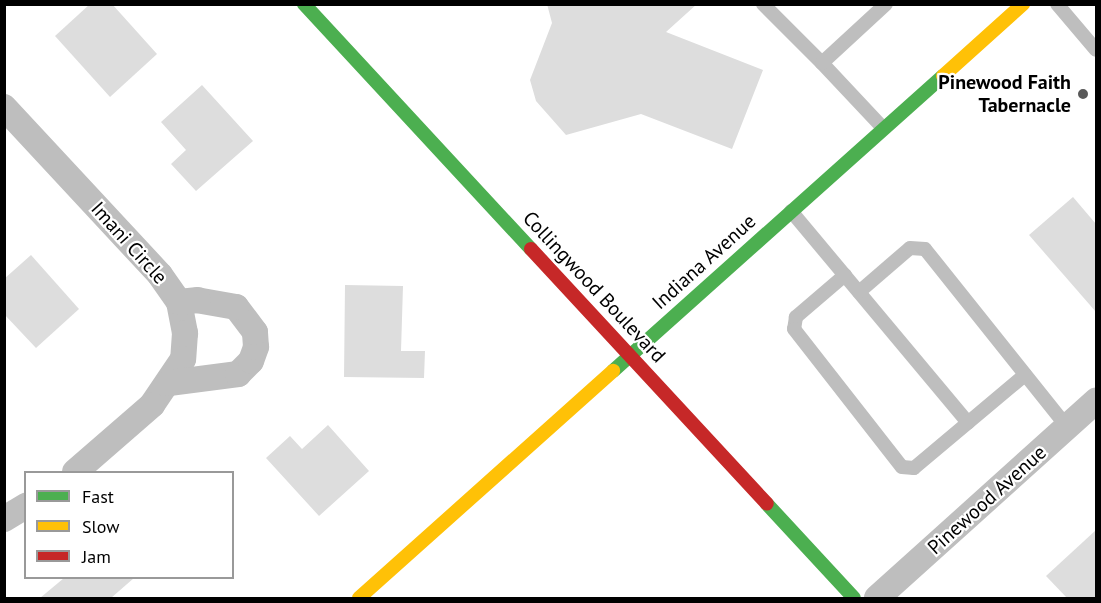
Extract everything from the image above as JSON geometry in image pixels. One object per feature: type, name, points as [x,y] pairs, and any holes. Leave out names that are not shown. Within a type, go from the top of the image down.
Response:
[{"type":"street","name":"Collingwood Boulevard","points":[[304,4],[631,354],[854,598]]},
{"type":"street","name":"Indiana Avenue","points":[[359,598],[1023,4]]},
{"type":"street","name":"Imani Circle","points":[[4,107],[160,275],[179,302],[185,333],[183,359],[170,383],[128,429],[76,471]]},
{"type":"street","points":[[170,383],[238,374],[251,361],[255,347],[255,333],[236,307],[198,300],[179,302]]},
{"type":"street","name":"Pinewood Avenue","points":[[877,598],[1096,401]]},
{"type":"street","points":[[4,519],[24,507]]},
{"type":"lane","points":[[763,4],[883,128]]},
{"type":"lane","points":[[822,63],[886,4]]},
{"type":"lane","points":[[1057,4],[1096,50]]},
{"type":"lane","points":[[791,211],[968,423]]},
{"type":"lane","points":[[859,292],[918,246],[1067,427]]},
{"type":"lane","points":[[845,275],[796,317],[794,329],[902,467],[914,468],[1025,375]]},
{"type":"building","points":[[90,4],[112,4],[157,54],[110,97],[55,36]]},
{"type":"building","points":[[547,4],[697,4],[666,32],[763,70],[732,149],[641,114],[566,135],[536,101],[530,80],[552,23]]},
{"type":"building","points":[[202,85],[253,141],[196,191],[171,164],[186,150],[161,122]]},
{"type":"building","points":[[1073,197],[1096,224],[1096,312],[1029,235]]},
{"type":"building","points":[[31,255],[79,309],[36,348],[4,314],[4,279]]},
{"type":"building","points":[[345,285],[403,286],[401,351],[425,351],[424,378],[344,377]]},
{"type":"building","points":[[328,425],[369,471],[319,516],[266,458],[290,436],[302,449]]},
{"type":"building","points":[[1096,530],[1096,598],[1067,598],[1046,576]]},
{"type":"building","points":[[63,579],[133,579],[111,598],[40,598]]},
{"type":"traffic: fast","points":[[304,4],[531,249]]},
{"type":"traffic: fast","points":[[613,371],[943,76]]},
{"type":"traffic: fast","points":[[767,504],[854,598]]},
{"type":"traffic: slow","points":[[943,76],[1023,4]]},
{"type":"traffic: slow","points":[[359,598],[613,371]]},
{"type":"traffic: jam","points":[[531,249],[767,504]]},
{"type":"place","name":"Pinewood Faith Tabernacle","points":[[1083,94]]}]
